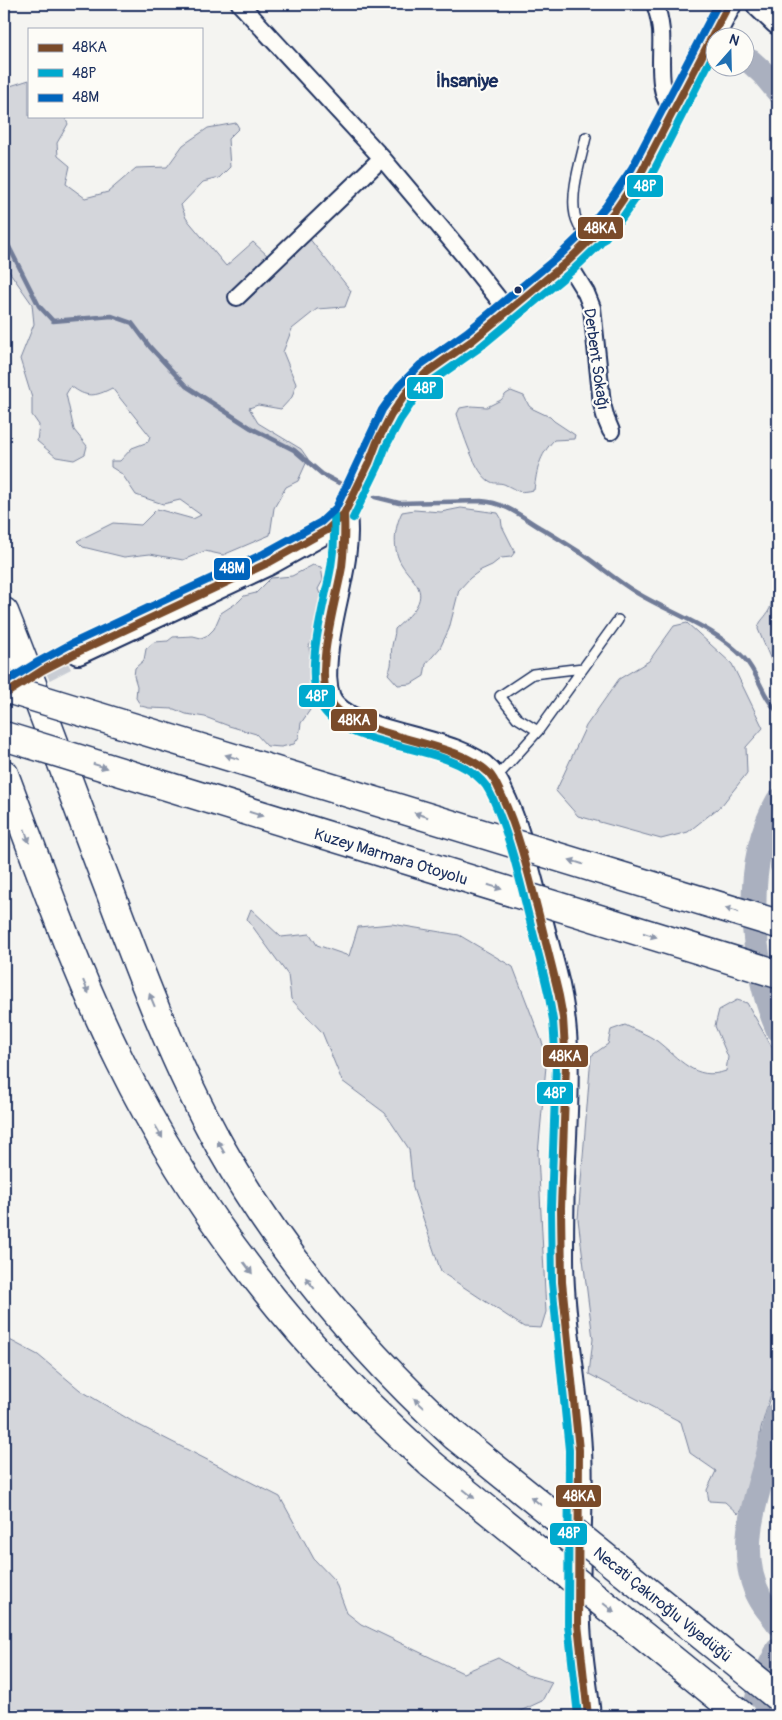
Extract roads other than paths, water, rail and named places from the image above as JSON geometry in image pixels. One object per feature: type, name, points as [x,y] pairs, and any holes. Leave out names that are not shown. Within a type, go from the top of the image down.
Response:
[{"type":"highway","name":"Necati Çakıroğlu Viyadüğü","points":[[4,612],[149,994],[196,1099],[222,1150],[296,1264],[326,1303],[374,1358],[416,1401],[455,1436],[778,1697]]},
{"type":"highway","points":[[4,688],[778,924]]},
{"type":"highway","name":"Kuzey Marmara Otoyolu","points":[[4,736],[778,974]]},
{"type":"highway","points":[[4,774],[56,915],[102,1025],[140,1099],[198,1198],[257,1279],[294,1325],[342,1378],[431,1464],[742,1716]]},
{"type":"main road","points":[[760,4],[778,21]]},
{"type":"street","points":[[240,4],[382,158],[508,311]]},
{"type":"street","points":[[655,4],[661,30],[665,100],[674,110]]},
{"type":"street","points":[[78,652],[268,562],[327,530],[344,514],[369,464],[377,442],[391,415],[407,392],[426,373],[473,340],[567,262],[588,242],[614,212],[641,173],[729,4]]},
{"type":"street","points":[[238,296],[382,158]]},
{"type":"street","name":"Derbent Sokağı","points":[[567,262],[586,293],[592,308],[602,404],[611,431]]},
{"type":"street","points":[[344,514],[346,528],[343,558],[325,648],[324,674],[330,702],[336,710],[353,721],[439,747],[465,757],[484,767],[495,779],[518,833],[560,1000],[565,1045],[561,1264],[579,1446],[578,1623],[588,1716]]},
{"type":"lane","points":[[586,137],[574,200],[577,221],[588,242]]},
{"type":"lane","points":[[495,779],[538,731],[618,620]]},
{"type":"lane","points":[[538,731],[517,718],[500,696],[533,674],[584,668]]},
{"type":"lane","points":[[778,852],[778,870]]},
{"type":"waterway","points":[[754,65],[778,91]]},
{"type":"waterway","points":[[4,237],[39,306],[53,321],[112,316],[132,323],[150,347],[186,386],[251,428],[294,450],[322,474],[339,483]]},
{"type":"waterway","points":[[375,497],[399,503],[481,501],[497,504],[511,510],[581,553],[622,584],[650,601],[707,629],[733,647],[749,664],[768,699],[778,712]]},
{"type":"waterway","points":[[778,801],[767,826],[759,854],[754,914],[756,945],[761,975],[768,1003],[778,1029]]},
{"type":"waterway","points":[[778,1414],[752,1513],[748,1548],[753,1582],[762,1602],[778,1623]]},
{"type":"waterway","points":[[753,1716],[761,1685],[778,1650]]},
{"type":"tunnel","points":[[14,689],[43,670],[78,652]]},
{"type":"district","name":"İhsaniye","points":[[467,80]]}]
